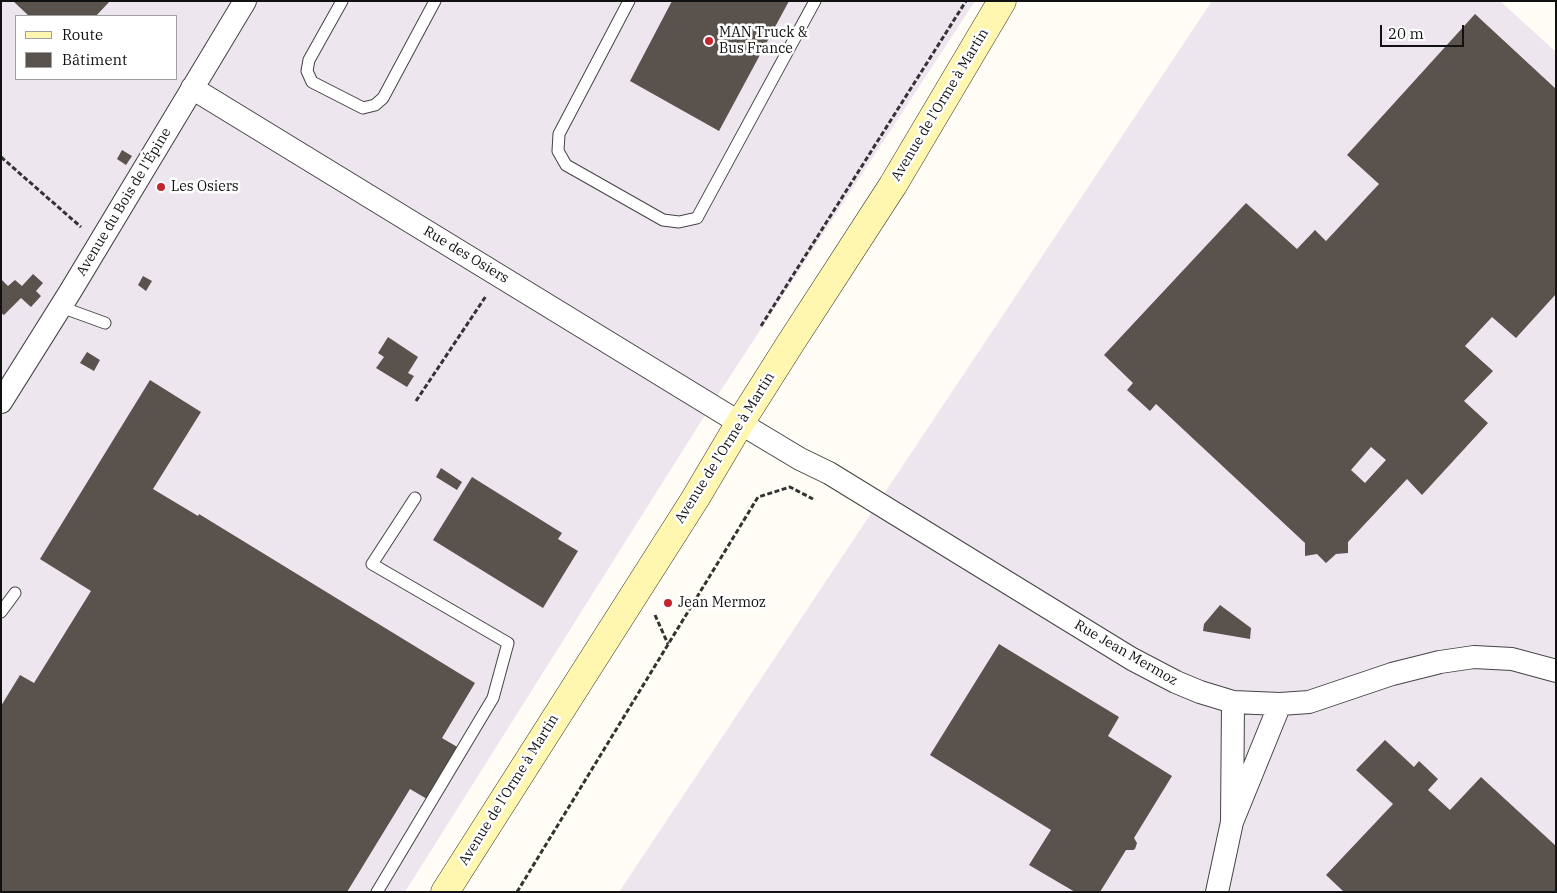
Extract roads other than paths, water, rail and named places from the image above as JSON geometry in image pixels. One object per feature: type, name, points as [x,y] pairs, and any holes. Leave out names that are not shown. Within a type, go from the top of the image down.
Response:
[{"type":"main road","name":"Avenue de l'Orme à Martin","points":[[445,892],[695,499],[740,423],[893,185],[1002,1]]},
{"type":"street","name":"Avenue du Bois de l'Épine","points":[[1,402],[100,244],[245,1]]},
{"type":"street","name":"Rue des Osiers","points":[[192,88],[740,423]]},
{"type":"street","name":"Rue Jean Mermoz","points":[[740,423],[800,459],[829,473],[1132,659],[1200,692],[1233,702],[1280,704],[1309,702],[1392,674],[1440,662],[1474,657],[1512,659],[1556,671]]},
{"type":"street","points":[[1232,822],[1233,702]]},
{"type":"street","points":[[1216,892],[1232,822],[1280,704]]},
{"type":"lane","points":[[342,1],[309,60],[307,71],[312,82],[363,108],[375,105],[382,98],[435,1]]},
{"type":"lane","points":[[629,1],[559,134],[558,151],[566,165],[663,220],[679,222],[697,218],[815,1]]},
{"type":"lane","points":[[61,307],[105,324]]},
{"type":"lane","points":[[377,892],[493,698],[508,643],[372,564],[415,498]]},
{"type":"lane","points":[[1,612],[15,593]]},
{"type":"place","name":"MAN Truck & Bus France","points":[[709,41]]},
{"type":"place","name":"Les Osiers","points":[[161,187]]},
{"type":"place","name":"Jean Mermoz","points":[[668,603]]}]
